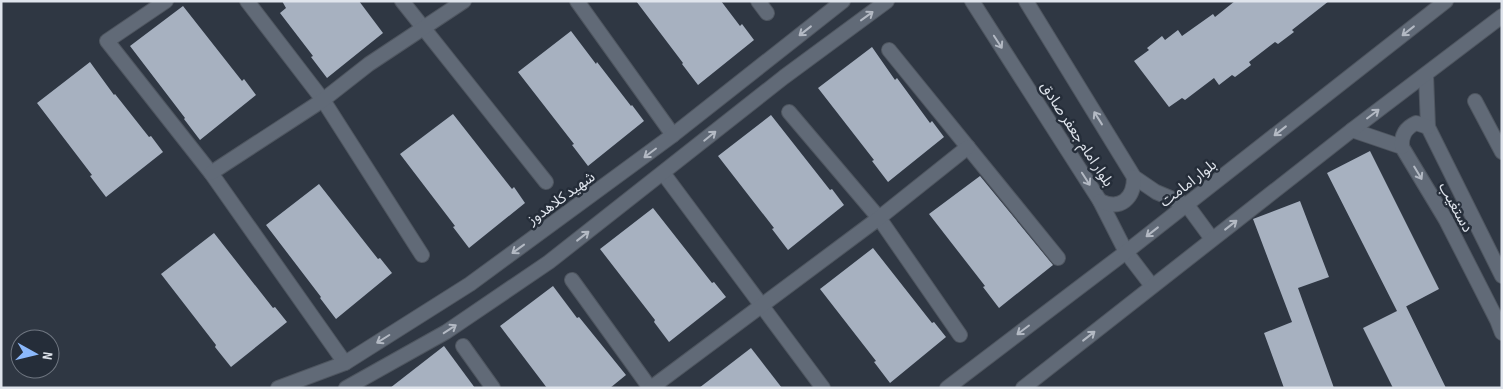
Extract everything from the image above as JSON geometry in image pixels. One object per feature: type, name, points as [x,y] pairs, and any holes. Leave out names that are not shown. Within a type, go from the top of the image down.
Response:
[{"type":"street","points":[[166,1],[107,41],[211,173],[345,363]]},
{"type":"street","points":[[247,1],[323,100],[422,255]]},
{"type":"street","points":[[402,1],[546,182]]},
{"type":"street","points":[[211,173],[323,100],[369,64],[464,1]]},
{"type":"street","points":[[577,1],[673,135]]},
{"type":"street","points":[[758,1],[767,13]]},
{"type":"street","name":"شهید کلاهدوز","points":[[278,388],[345,363],[470,284],[673,135],[843,1]]},
{"type":"street","points":[[346,388],[446,332],[549,262],[784,77],[887,1]]},
{"type":"street","name":"بلوار امام جعفر صادق","points":[[972,1],[1100,200],[1126,252],[1152,286]]},
{"type":"street","name":"بلوار امام جعفر صادق","points":[[1026,1],[1134,177],[1156,192],[1187,205]]},
{"type":"street","name":"بلوار امامت","points":[[947,388],[1187,205],[1446,1]]},
{"type":"street","points":[[1023,388],[1352,130],[1502,16]]},
{"type":"street","points":[[889,50],[1058,258]]},
{"type":"street","points":[[770,59],[784,77]]},
{"type":"street","name":"دستغیب","points":[[1426,75],[1428,127],[1502,276]]},
{"type":"street","points":[[1475,100],[1502,152]]},
{"type":"street","points":[[789,112],[879,218],[960,335]]},
{"type":"street","points":[[1352,130],[1402,147],[1405,131],[1410,126],[1416,123],[1428,127]]},
{"type":"street","points":[[572,280],[650,388],[879,218],[968,146]]},
{"type":"street","name":"دستغیب","points":[[1402,147],[1446,220],[1502,333]]},
{"type":"street","points":[[663,173],[824,388]]},
{"type":"street","points":[[1100,200],[1109,205],[1123,202],[1130,195],[1134,186],[1134,177]]},
{"type":"street","points":[[1187,205],[1212,239]]},
{"type":"street","points":[[463,346],[493,388]]},
{"type":"building","points":[[282,1],[359,1],[383,33],[327,78],[311,57],[313,56],[280,13],[286,8]]},
{"type":"building","points":[[636,1],[721,1],[740,26],[742,24],[754,40],[698,85]]},
{"type":"building","points":[[1235,1],[1329,1],[1292,30],[1294,32],[1278,44],[1275,42],[1249,62],[1251,65],[1235,77],[1232,75],[1219,85],[1214,78],[1185,100],[1182,98],[1169,107],[1134,61],[1149,50],[1147,48],[1162,36],[1165,40],[1178,30],[1182,36],[1213,14],[1215,17]]},
{"type":"building","points":[[183,6],[242,81],[244,79],[256,95],[200,140],[130,46]]},
{"type":"building","points":[[571,31],[644,121],[588,166],[572,145],[574,144],[518,72]]},
{"type":"building","points":[[872,47],[895,80],[897,78],[930,123],[932,121],[944,137],[888,182],[872,161],[874,160],[818,88]]},
{"type":"building","points":[[90,62],[114,95],[163,152],[106,197],[90,176],[92,175],[37,103]]},
{"type":"building","points":[[453,114],[512,189],[514,187],[525,203],[469,248],[453,227],[455,226],[400,154]]},
{"type":"building","points":[[771,115],[844,205],[788,250],[772,229],[774,228],[718,156]]},
{"type":"building","points":[[1370,151],[1439,289],[1406,306],[1446,388],[1393,388],[1363,328],[1397,311],[1327,173]]},
{"type":"building","points":[[980,176],[1053,265],[999,308],[983,287],[985,286],[929,214]]},
{"type":"building","points":[[319,184],[378,259],[380,258],[392,273],[336,319],[266,225]]},
{"type":"building","points":[[1300,201],[1329,277],[1298,288],[1334,388],[1284,388],[1264,333],[1292,322],[1253,219]]},
{"type":"building","points":[[653,208],[712,283],[714,282],[726,297],[669,342],[654,322],[655,320],[600,249]]},
{"type":"building","points":[[214,233],[273,308],[275,307],[287,322],[231,367],[161,274]]},
{"type":"building","points":[[873,248],[932,323],[934,322],[946,337],[890,383],[874,362],[876,361],[820,289]]},
{"type":"building","points":[[553,286],[577,318],[579,317],[626,375],[610,388],[547,388],[500,326]]},
{"type":"building","points":[[444,346],[475,388],[390,388]]},
{"type":"building","points":[[751,348],[782,388],[699,388]]}]
